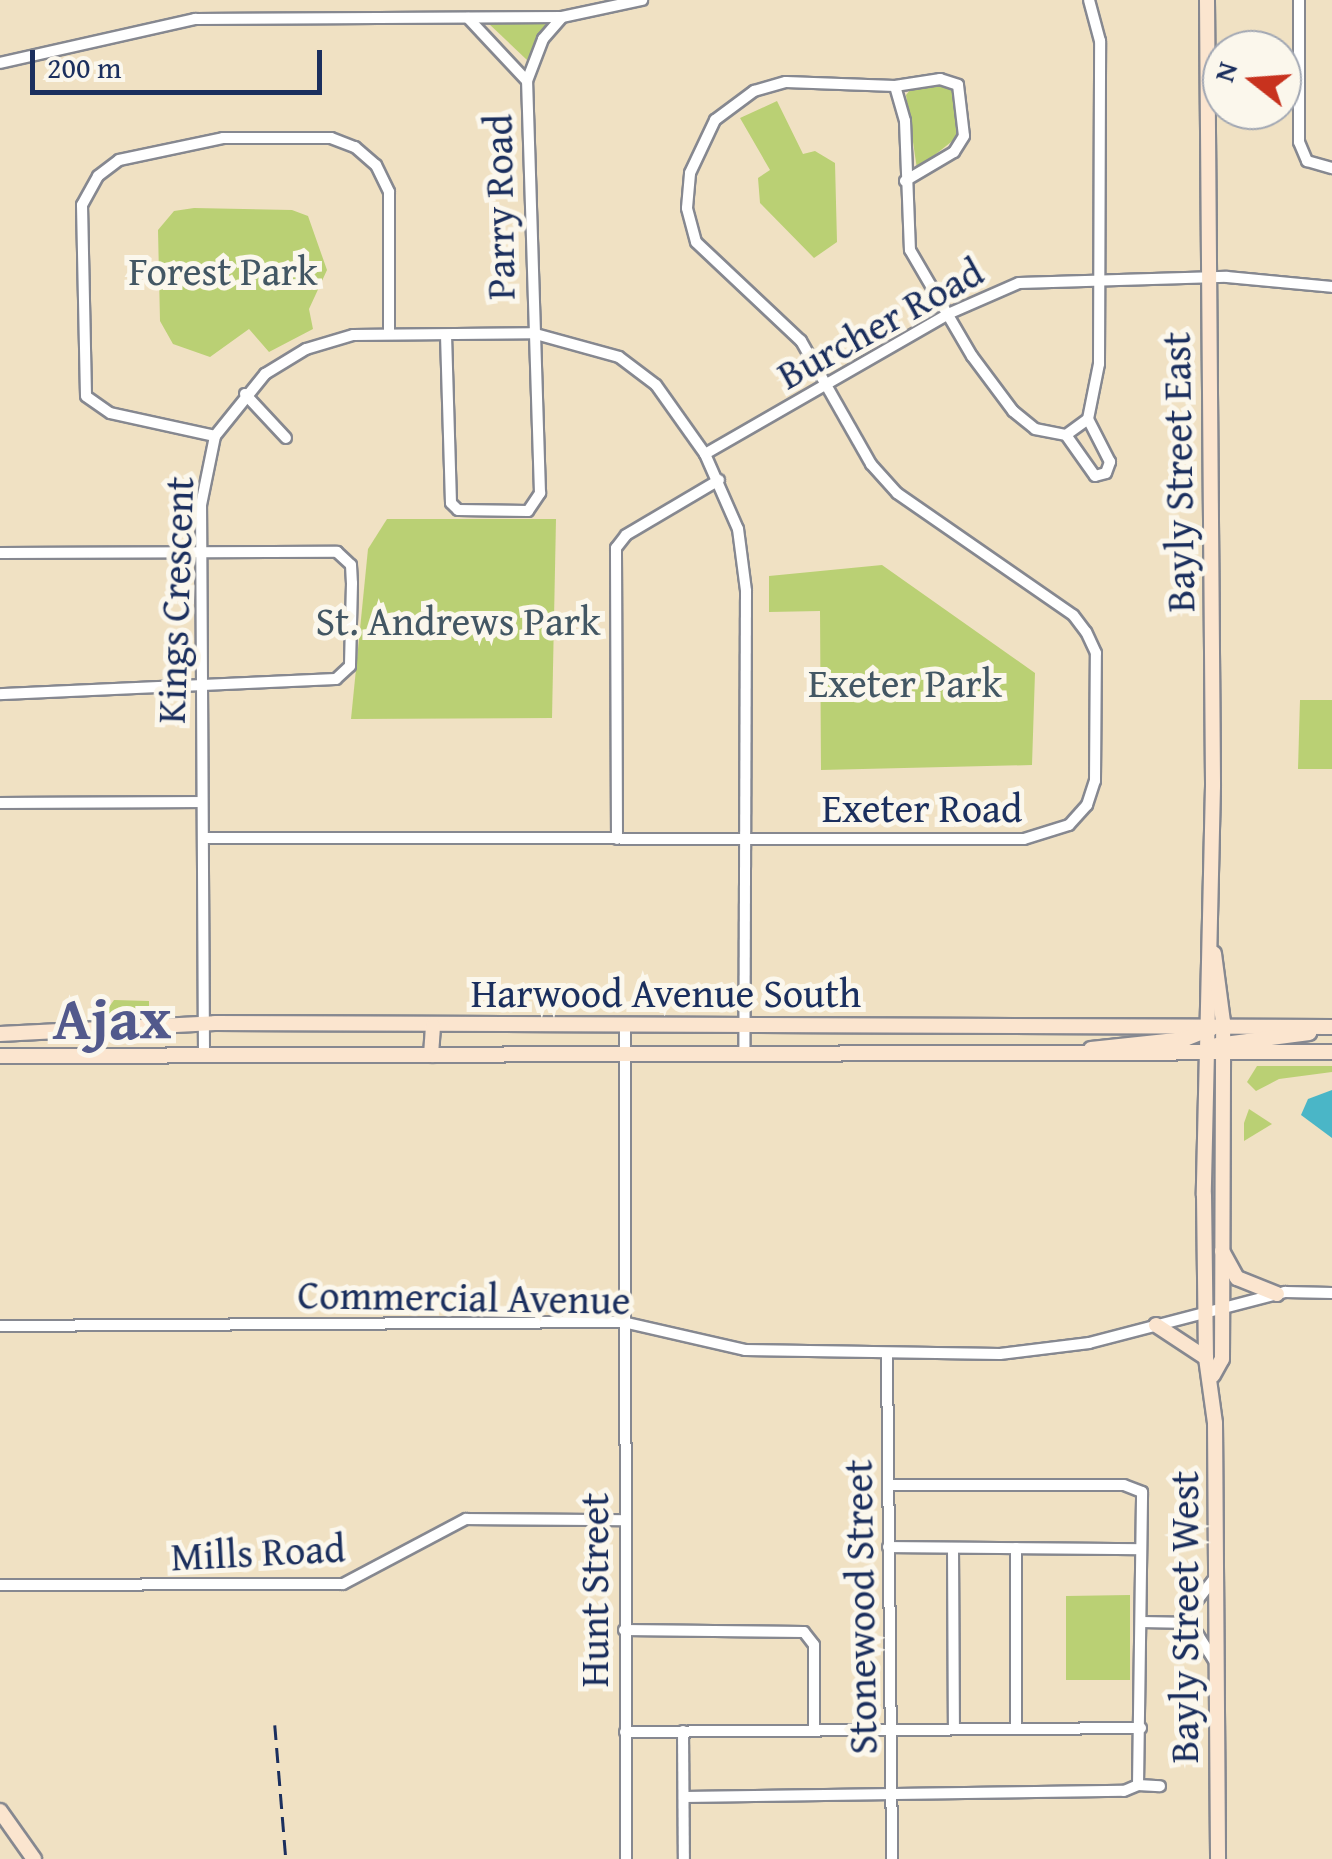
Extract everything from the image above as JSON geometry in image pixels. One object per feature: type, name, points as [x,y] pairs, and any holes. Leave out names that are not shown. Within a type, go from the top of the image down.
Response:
[{"type":"main road","name":"Bayly Street East","points":[[1206,1056],[1212,944],[1207,0]]},
{"type":"main road","name":"Bayly Street East","points":[[1212,944],[1223,1022],[1222,1049]]},
{"type":"main road","name":"Harwood Avenue South","points":[[0,1034],[203,1024],[1206,1027],[1223,1022],[1328,1027]]},
{"type":"main road","points":[[432,1055],[433,1025]]},
{"type":"main road","points":[[981,1055],[986,1026]]},
{"type":"main road","points":[[1056,1054],[1206,1027]]},
{"type":"main road","points":[[1206,1056],[1222,1049],[1328,1027]]},
{"type":"main road","points":[[1222,1049],[1332,1052]]},
{"type":"main road","name":"Bayly Street West","points":[[1218,1859],[1213,1376],[1206,1358],[1222,1250],[1222,1049]]},
{"type":"main road","name":"Harwood Avenue South","points":[[0,1056],[1206,1056]]},
{"type":"main road","name":"Bayly Street West","points":[[1206,1056],[1213,1312],[1222,1359],[1213,1376]]},
{"type":"main road","points":[[1222,1250],[1237,1278],[1277,1294]]},
{"type":"main road","points":[[1156,1325],[1206,1358]]},
{"type":"main road","points":[[0,1811],[34,1859]]},
{"type":"street","points":[[0,63],[195,19],[562,18],[642,0]]},
{"type":"street","points":[[1066,435],[1088,419],[1097,394],[1100,41],[1089,0]]},
{"type":"street","points":[[1298,0],[1299,142],[1307,161],[1332,168]]},
{"type":"street","name":"Parry Road","points":[[468,18],[527,80]]},
{"type":"street","name":"Parry Road","points":[[446,335],[451,503],[458,510],[528,511],[540,493],[527,80],[543,40],[562,18]]},
{"type":"street","name":"Exeter Road","points":[[203,838],[745,840],[1051,836],[1088,805],[1095,780],[1096,652],[1086,632],[1073,615],[897,492],[871,464],[801,341],[696,242],[687,208],[690,172],[715,120],[754,91],[786,82],[895,86],[940,79],[958,85],[964,99],[964,136],[954,152],[905,180]]},
{"type":"street","points":[[895,86],[904,121],[910,250],[1014,411],[1035,429],[1066,435],[1095,476],[1106,474],[1110,462],[1088,419]]},
{"type":"street","points":[[215,436],[110,413],[86,396],[82,205],[98,176],[119,160],[224,138],[331,138],[356,147],[376,166],[389,192],[389,334]]},
{"type":"street","name":"Burcher Road","points":[[705,454],[948,314],[1019,283],[1099,276],[1208,276],[1332,287]]},
{"type":"street","name":"Kings Crescent","points":[[204,1053],[200,552],[202,485],[215,436],[245,394],[306,348],[353,335],[532,333],[573,340],[636,368],[676,406],[719,480],[746,574],[744,1054]]},
{"type":"street","points":[[245,394],[286,438]]},
{"type":"street","points":[[616,838],[616,548],[626,535],[719,480]]},
{"type":"street","points":[[0,554],[337,552],[351,565],[352,583],[350,666],[344,674],[0,694]]},
{"type":"street","points":[[0,804],[202,802]]},
{"type":"street","points":[[623,1054],[625,1026]]},
{"type":"street","name":"Hunt Street","points":[[623,1054],[626,1859]]},
{"type":"street","name":"Commercial Avenue","points":[[0,1326],[623,1322],[745,1350],[887,1354],[1037,1352],[1277,1294],[1332,1292]]},
{"type":"street","name":"Stonewood Street","points":[[887,1354],[892,1859]]},
{"type":"street","points":[[888,1485],[1124,1485],[1142,1492],[1138,1785]]},
{"type":"street","name":"Mills Road","points":[[0,1585],[343,1584],[466,1519],[623,1520]]},
{"type":"street","points":[[888,1547],[1140,1549]]},
{"type":"street","points":[[953,1548],[954,1729]]},
{"type":"street","points":[[1016,1548],[1016,1727]]},
{"type":"street","points":[[1180,1623],[1217,1575]]},
{"type":"street","points":[[1141,1622],[1180,1623],[1203,1639],[1217,1666]]},
{"type":"street","points":[[624,1630],[804,1632],[814,1646],[814,1730]]},
{"type":"street","points":[[625,1732],[1141,1728]]},
{"type":"street","points":[[684,1731],[684,1859]]},
{"type":"street","points":[[684,1798],[1124,1791],[1138,1785],[1160,1786]]},
{"type":"green space","points":[[488,23],[543,23],[546,25],[527,60]]},
{"type":"green space","points":[[943,84],[958,96],[960,135],[917,169],[906,95],[914,85]]},
{"type":"green space","points":[[777,101],[803,154],[815,151],[835,163],[837,242],[814,258],[760,203],[758,178],[770,170],[740,118]]},
{"type":"green space","name":"Forest Park","points":[[292,210],[308,216],[327,270],[309,309],[313,329],[269,352],[249,329],[210,357],[173,344],[160,321],[158,230],[174,211]]},
{"type":"green space","name":"St. Andrews Park","points":[[387,519],[556,519],[552,718],[351,719],[368,549]]},
{"type":"green space","name":"Exeter Park","points":[[882,565],[1035,673],[1032,765],[821,770],[820,611],[769,612],[769,576]]},
{"type":"green space","points":[[1300,700],[1332,700],[1332,769],[1298,769]]},
{"type":"green space","points":[[114,1000],[149,1001],[149,1014],[104,1014]]},
{"type":"green space","points":[[1257,1066],[1332,1066],[1332,1072],[1279,1079],[1256,1091],[1247,1082]]},
{"type":"green space","points":[[1249,1109],[1272,1124],[1244,1141],[1244,1123]]},
{"type":"green space","points":[[1130,1595],[1130,1680],[1066,1680],[1066,1596]]},
{"type":"water","points":[[1332,1090],[1332,1138],[1301,1115],[1308,1099]]},
{"type":"railway","points":[[275,1725],[286,1859]]},
{"type":"district","name":"Ajax","points":[[112,1017]]}]
